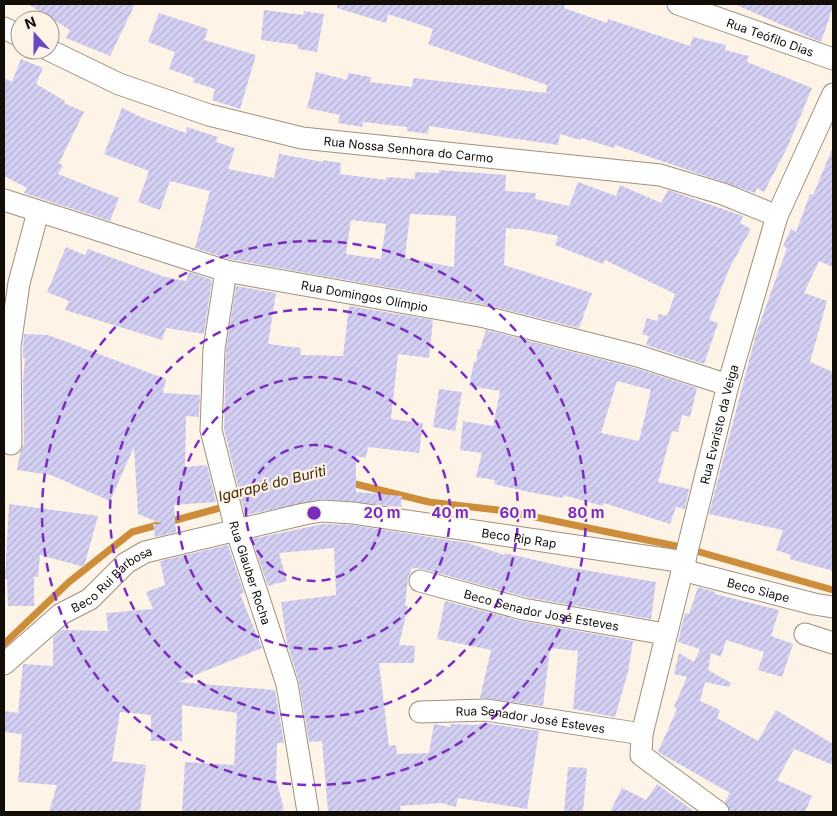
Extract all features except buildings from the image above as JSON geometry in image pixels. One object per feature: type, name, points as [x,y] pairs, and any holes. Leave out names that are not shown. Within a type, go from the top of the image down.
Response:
[{"type":"street","name":"Rua Teófilo Dias","points":[[678,4],[833,59]]},
{"type":"street","name":"Rua Nossa Senhora do Carmo","points":[[60,55],[119,84],[209,115],[302,138],[660,174],[723,194],[777,216]]},
{"type":"street","name":"Rua Evaristo da Veiga","points":[[718,812],[647,761],[639,750],[665,634],[684,566],[728,385],[777,216],[833,94]]},
{"type":"street","name":"Rua Domingos Olímpio","points":[[4,200],[226,272],[485,317],[638,356],[728,385]]},
{"type":"street","points":[[11,444],[10,346],[19,283],[38,212]]},
{"type":"street","name":"Rua Glauber Rocha","points":[[226,272],[214,349],[211,430],[228,502],[287,684],[308,812]]},
{"type":"street","name":"Beco Rip Rap","points":[[236,528],[322,511],[353,512],[684,566]]},
{"type":"street","name":"Beco Rui Barbosa","points":[[4,664],[61,614],[90,599],[126,563],[145,552],[236,528]]},
{"type":"street","name":"Beco Siape","points":[[684,566],[814,604],[833,607]]},
{"type":"street","name":"Beco Senador José Esteves","points":[[420,581],[523,609],[665,634]]},
{"type":"street","points":[[805,634],[833,643]]},
{"type":"street","name":"Rua Senador José Esteves","points":[[420,712],[486,710],[642,734]]},
{"type":"waterway","name":"Igarapé do Buriti","points":[[347,482],[429,502],[506,511],[676,546]]},
{"type":"waterway","name":"Igarapé do Buriti","points":[[4,644],[69,582],[132,532],[227,506]]},
{"type":"waterway","name":"Igarapé do Buriti","points":[[696,551],[833,590]]}]
